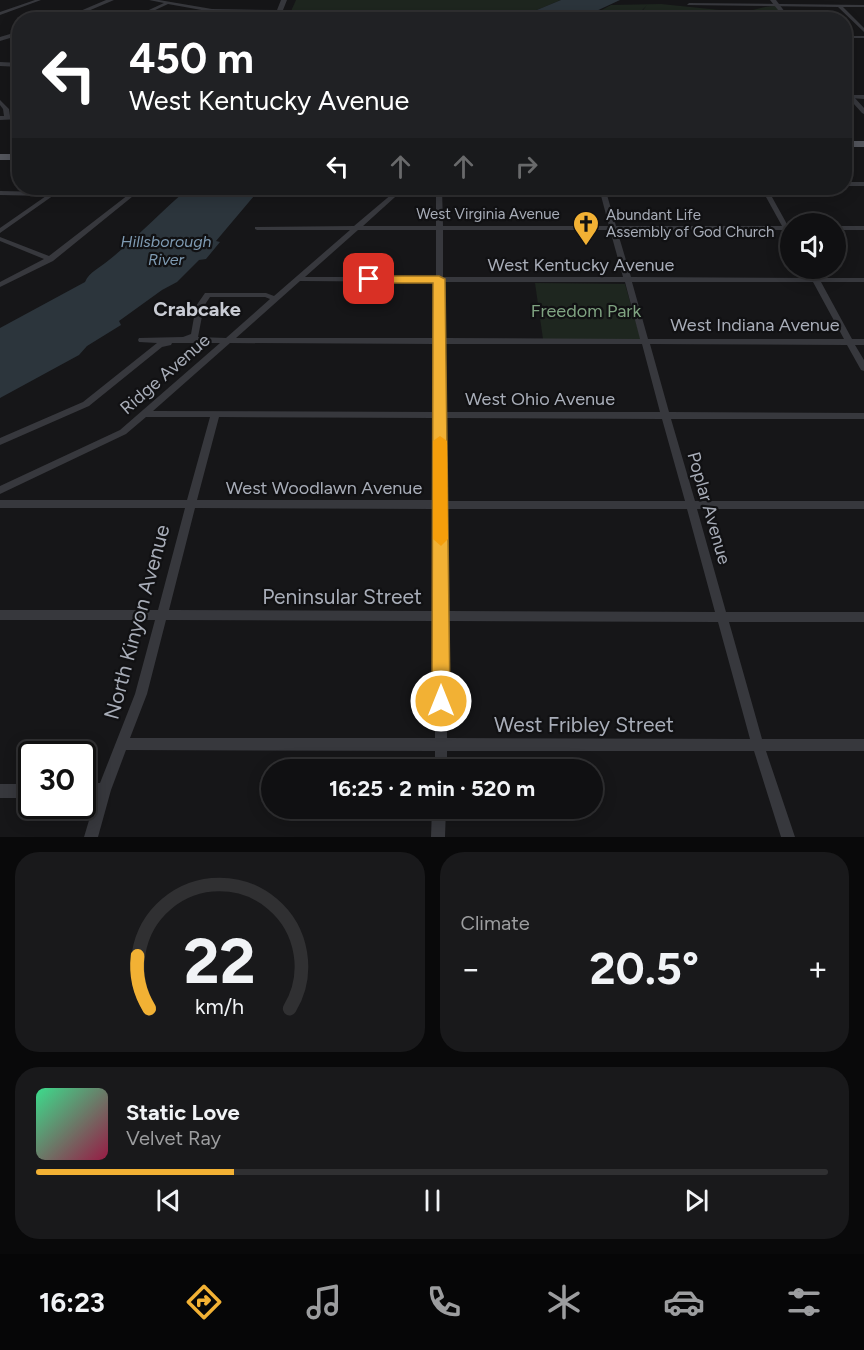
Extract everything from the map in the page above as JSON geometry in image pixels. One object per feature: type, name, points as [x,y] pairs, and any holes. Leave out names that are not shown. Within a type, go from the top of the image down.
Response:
[{"type":"street","points":[[0,14],[39,0]]},
{"type":"street","points":[[81,12],[111,0]]},
{"type":"street","points":[[151,0],[213,10],[279,11],[284,0]]},
{"type":"street","points":[[773,0],[782,12]]},
{"type":"street","points":[[834,0],[846,12]]},
{"type":"street","points":[[148,12],[166,4]]},
{"type":"street","points":[[689,4],[864,6]]},
{"type":"street","points":[[209,12],[213,10]]},
{"type":"street","points":[[852,97],[864,97]]},
{"type":"street","points":[[852,97],[864,112]]},
{"type":"street","points":[[0,102],[6,109],[4,118]]},
{"type":"street","points":[[0,231],[51,195]]},
{"type":"street","points":[[0,285],[50,259],[131,195]]},
{"type":"street","name":"Ridge Avenue","points":[[0,490],[123,432],[394,195]]},
{"type":"street","points":[[439,195],[441,759]]},
{"type":"street","name":"Poplar Avenue","points":[[604,195],[758,745],[788,837]]},
{"type":"street","points":[[768,195],[780,215]]},
{"type":"street","name":"West Virginia Avenue","points":[[257,228],[780,230]]},
{"type":"street","points":[[846,228],[864,228]]},
{"type":"street","points":[[0,239],[50,259]]},
{"type":"street","name":"West Kentucky Avenue","points":[[299,279],[864,280]]},
{"type":"street","points":[[816,280],[864,368]]},
{"type":"street","points":[[0,442],[86,404],[159,345],[195,336],[200,306],[208,295],[266,295],[276,299]]},
{"type":"street","name":"West Indiana Avenue","points":[[142,340],[864,342]]},
{"type":"street","name":"West Ohio Avenue","points":[[144,414],[864,416]]},
{"type":"street","name":"North Kinyon Avenue","points":[[91,837],[104,790],[141,694],[215,415]]},
{"type":"street","name":"West Woodlawn Avenue","points":[[0,504],[864,505]]},
{"type":"street","name":"Peninsular Street","points":[[0,615],[864,616]]},
{"type":"street","name":"West Fribley Street","points":[[123,744],[864,745]]},
{"type":"street","points":[[96,790],[104,790]]},
{"type":"street","points":[[0,791],[18,791]]},
{"type":"street","points":[[438,837],[439,819]]},
{"type":"green space","points":[[296,0],[561,0],[532,12],[291,12]]},
{"type":"green space","points":[[661,4],[739,12],[642,12],[647,5],[640,12],[598,12],[611,5]]},
{"type":"green space","points":[[776,6],[780,12],[739,12],[766,7]]},
{"type":"green space","name":"Freedom Park","points":[[535,283],[625,284],[641,340],[543,339]]},
{"type":"water","points":[[561,0],[620,0],[594,12],[532,12]]},
{"type":"water","name":"Hillsborough River","points":[[181,195],[256,195],[216,241],[220,242],[206,259],[199,260],[177,282],[119,321],[121,325],[87,346],[79,355],[0,398],[0,328],[85,282],[92,272],[119,252]]},
{"type":"slow traffic","points":[[440,441],[441,539]]},
{"type":"place","name":"Abundant Life Assembly of God Church","points":[[586,247]]},
{"type":"district","name":"Crabcake","points":[[197,309]]},
{"type":"route","points":[[369,279],[439,279],[441,701]]}]
